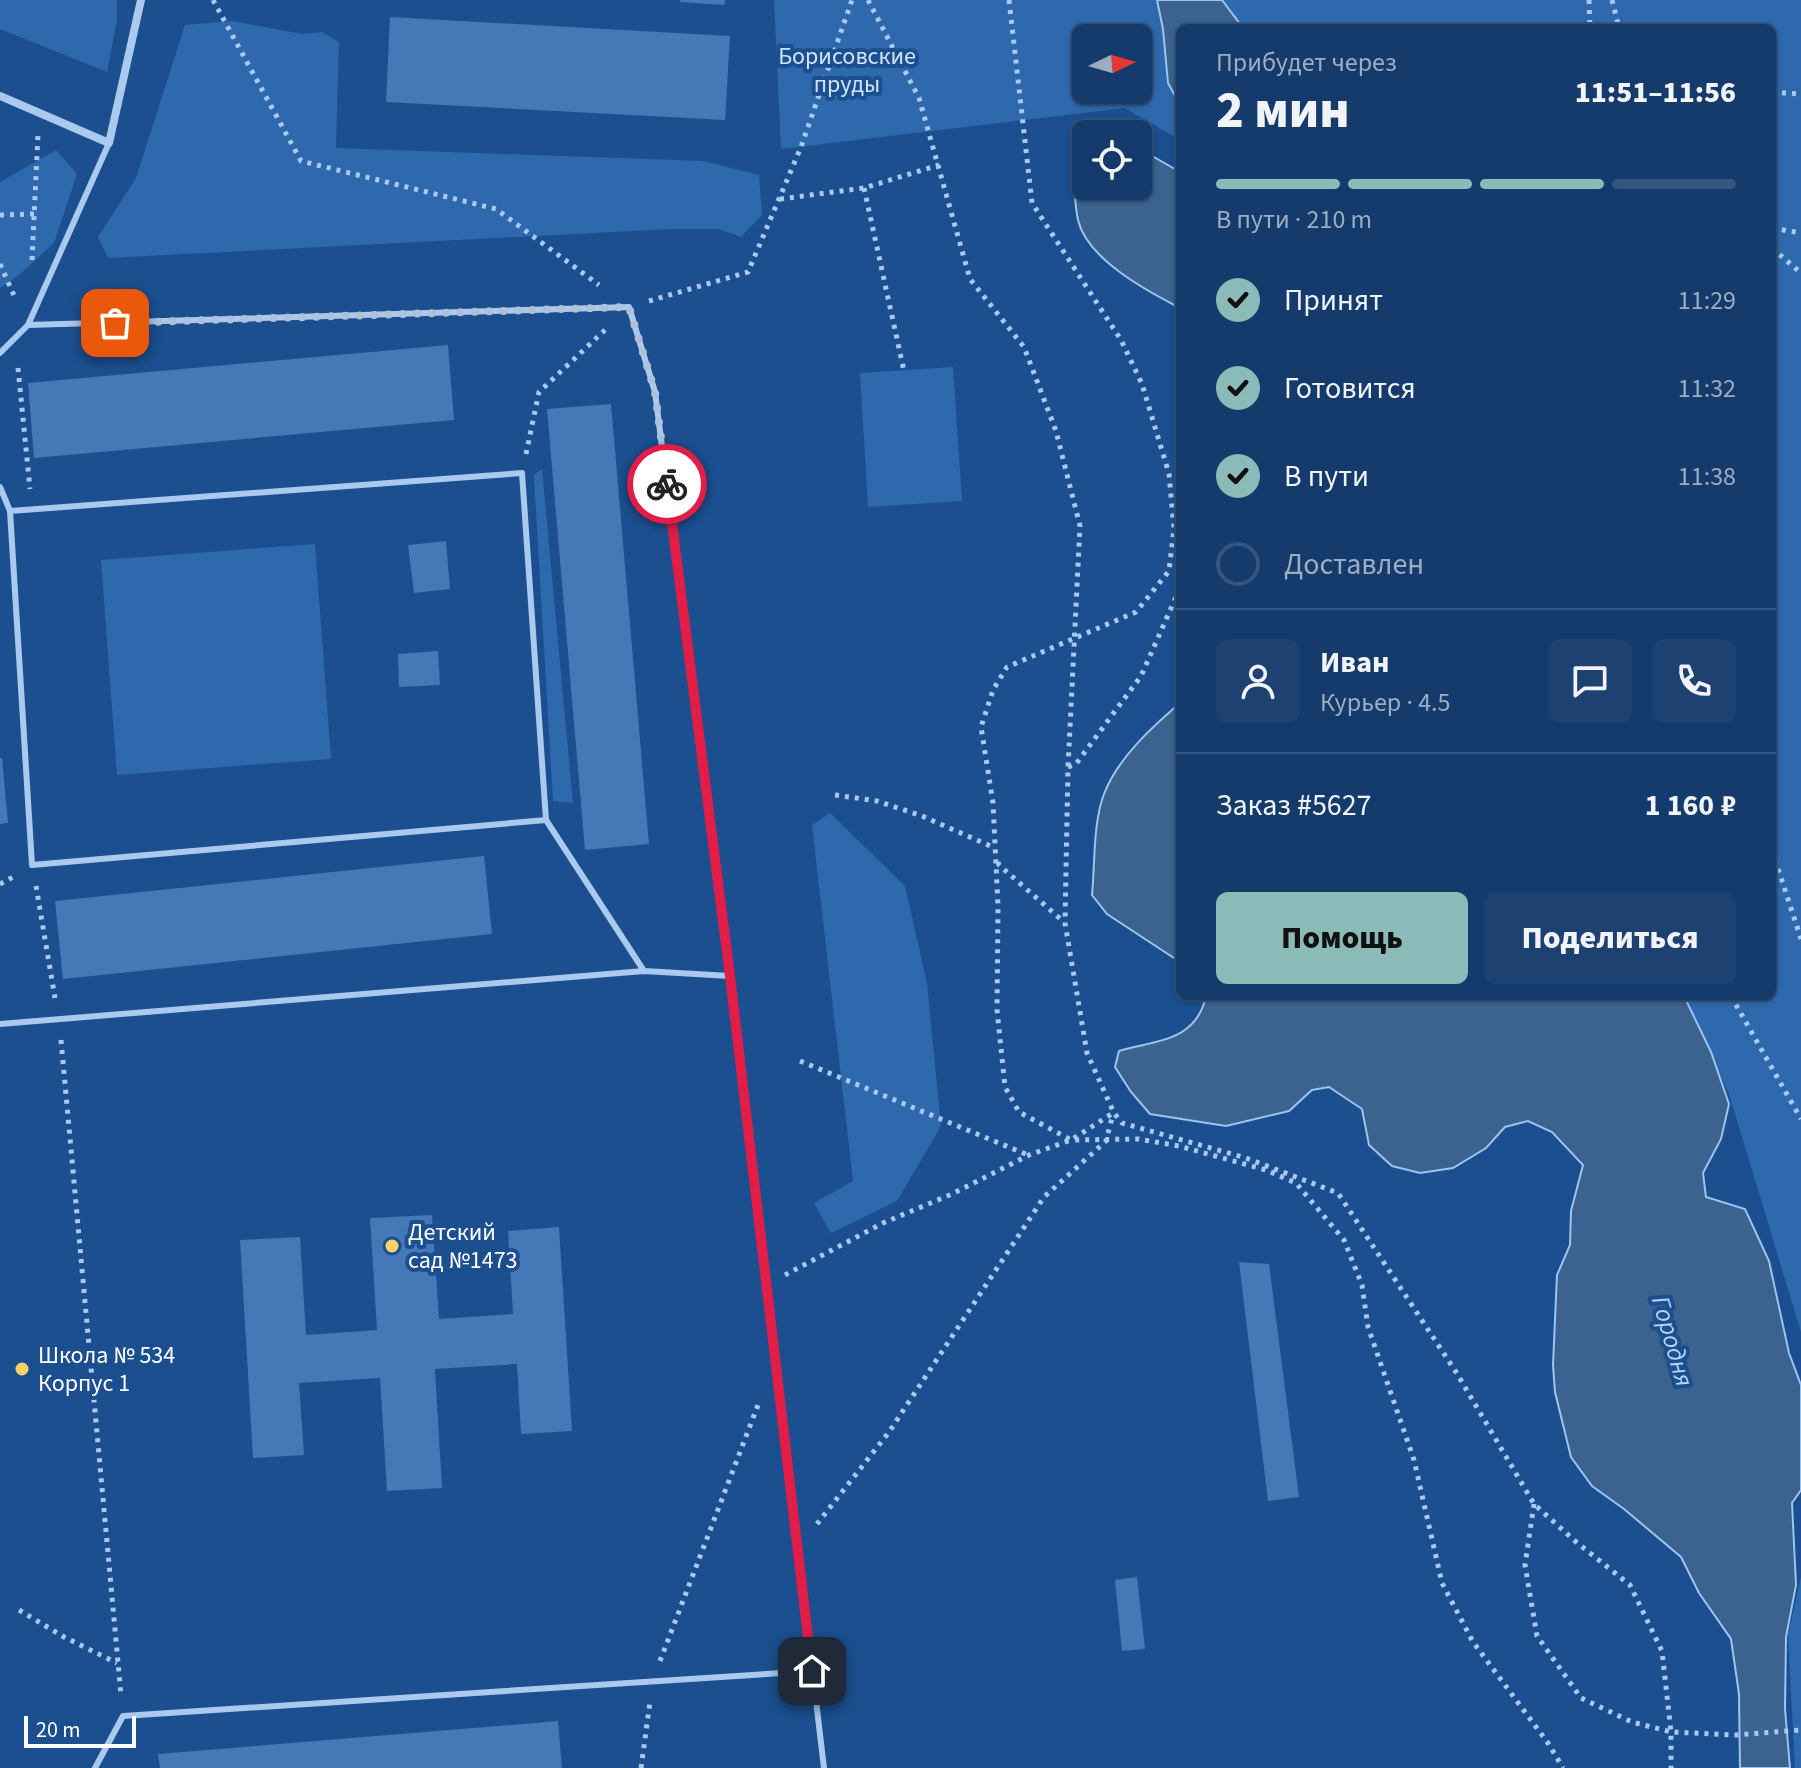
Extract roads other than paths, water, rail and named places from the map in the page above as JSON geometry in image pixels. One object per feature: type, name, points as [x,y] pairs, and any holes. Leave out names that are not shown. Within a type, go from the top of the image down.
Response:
[{"type":"street","points":[[0,96],[109,143],[141,0]]},
{"type":"lane","points":[[0,353],[28,325],[109,143]]},
{"type":"lane","points":[[28,325],[629,307],[655,392],[730,976],[824,1768]]},
{"type":"lane","points":[[10,511],[522,473],[546,820],[644,971]]},
{"type":"lane","points":[[0,487],[10,511],[32,865],[546,820]]},
{"type":"lane","points":[[0,1024],[644,971],[730,976]]},
{"type":"lane","points":[[95,1768],[123,1716],[812,1671]]},
{"type":"water","points":[[1157,0],[1222,0],[1240,24],[1176,24],[1176,98],[1168,83]]},
{"type":"water","points":[[1152,156],[1176,170],[1176,306],[1120,272],[1093,248],[1077,213],[1076,200],[1152,200]]},
{"type":"water","points":[[1176,707],[1176,959],[1107,914],[1092,895],[1100,805],[1118,768],[1147,733]]},
{"type":"water","name":"Городня","points":[[1205,1000],[1686,1000],[1711,1052],[1729,1104],[1721,1139],[1703,1173],[1706,1197],[1745,1209],[1769,1261],[1789,1353],[1801,1385],[1801,1490],[1792,1503],[1796,1585],[1786,1637],[1785,1709],[1790,1768],[1740,1768],[1739,1694],[1731,1639],[1699,1593],[1681,1557],[1592,1486],[1571,1457],[1555,1392],[1553,1365],[1557,1275],[1570,1245],[1571,1211],[1583,1165],[1552,1132],[1528,1121],[1505,1127],[1486,1148],[1453,1168],[1420,1173],[1392,1166],[1369,1145],[1362,1109],[1329,1087],[1312,1090],[1289,1111],[1226,1126],[1150,1114],[1115,1067],[1119,1051],[1173,1037],[1184,1031],[1201,1011]]},
{"type":"place","name":"Детский сад №1473","points":[[392,1246]]},
{"type":"place","name":"Школа № 534 Корпус 1","points":[[22,1369]]},
{"type":"park label","name":"Борисовские пруды","points":[[847,70]]}]
